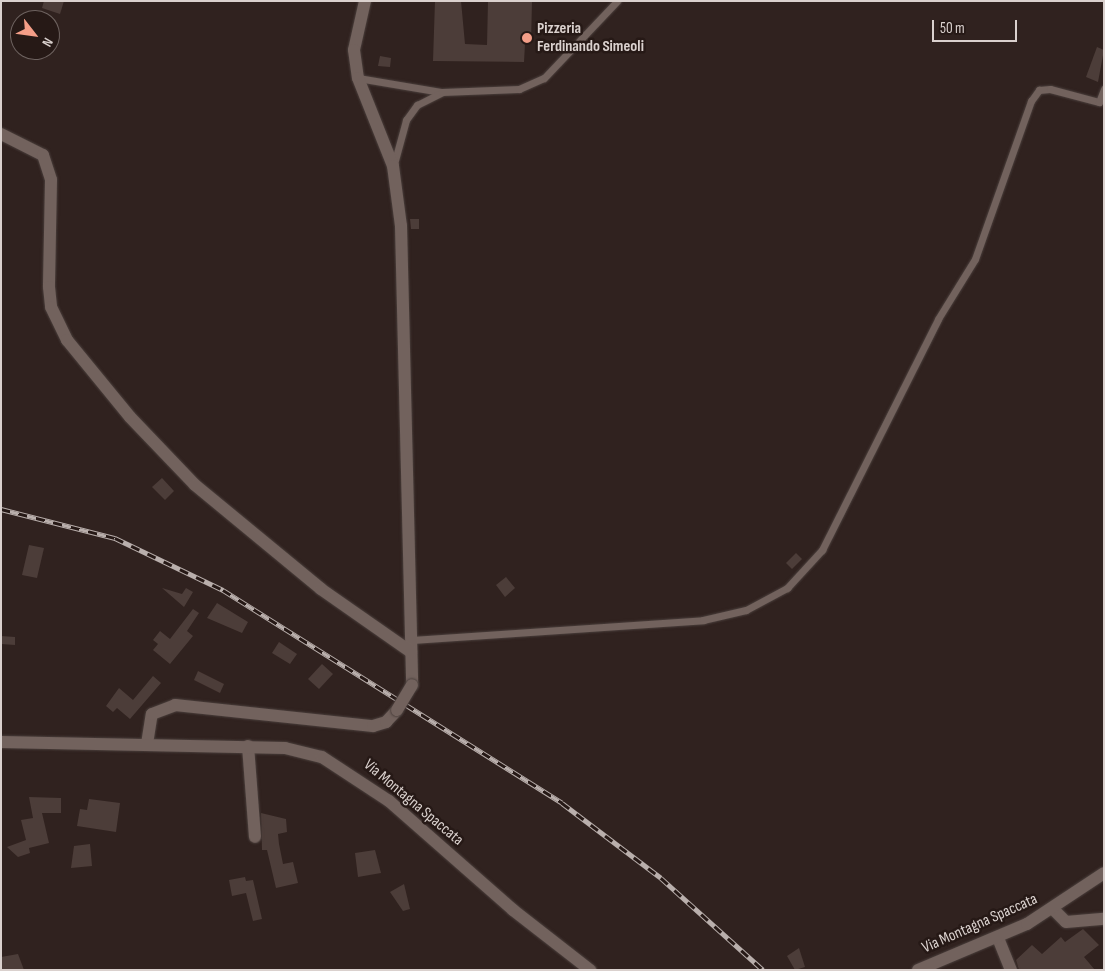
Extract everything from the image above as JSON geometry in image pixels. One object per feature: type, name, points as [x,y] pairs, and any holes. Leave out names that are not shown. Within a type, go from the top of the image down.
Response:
[{"type":"street","points":[[147,744],[152,714],[175,705],[373,726],[386,722],[397,710],[412,685],[401,226],[393,166],[358,78],[354,50],[365,1]]},
{"type":"street","points":[[1,134],[43,155],[51,180],[49,287],[51,307],[67,340],[130,417],[195,486],[321,589],[411,646]]},
{"type":"street","name":"Via Montagna Spaccata","points":[[1,742],[248,746],[302,751],[361,779],[513,910],[590,970]]},
{"type":"street","points":[[248,746],[255,837]]},
{"type":"street","name":"Via Montagna Spaccata","points":[[918,970],[998,938],[1053,909],[1104,873]]},
{"type":"street","points":[[1053,909],[1066,922],[1104,919]]},
{"type":"street","points":[[998,938],[1011,970]]},
{"type":"lane","points":[[358,78],[442,92],[519,88],[544,78],[617,1]]},
{"type":"lane","points":[[411,646],[703,620],[746,610],[787,588],[822,550],[938,320],[975,259],[1031,101],[1040,90],[1050,89],[1098,102],[1104,89]]},
{"type":"lane","points":[[393,166],[406,120],[417,105],[442,92]]},
{"type":"building","points":[[44,1],[64,1],[60,14],[60,10],[42,8]]},
{"type":"building","points":[[435,1],[461,1],[465,44],[487,45],[488,1],[532,1],[531,44],[525,44],[524,62],[433,61]]},
{"type":"building","points":[[1097,47],[1104,50],[1098,82],[1086,77]]},
{"type":"building","points":[[380,56],[391,58],[390,67],[378,66]]},
{"type":"building","points":[[410,219],[419,219],[419,229],[411,229]]},
{"type":"building","points":[[162,478],[174,491],[165,500],[152,487]]},
{"type":"building","points":[[29,545],[44,548],[37,578],[22,575]]},
{"type":"building","points":[[796,553],[802,559],[792,569],[786,563]]},
{"type":"building","points":[[506,577],[515,588],[505,597],[496,585]]},
{"type":"building","points":[[162,588],[182,594],[186,588],[193,592],[184,607]]},
{"type":"building","points":[[217,603],[248,622],[242,633],[207,618]]},
{"type":"building","points":[[193,609],[199,613],[187,631],[193,636],[170,664],[153,650],[158,644],[153,640],[160,631],[170,639]]},
{"type":"building","points":[[1,636],[15,637],[15,645],[1,644]]},
{"type":"building","points":[[279,642],[297,654],[290,664],[272,653]]},
{"type":"building","points":[[322,664],[333,674],[319,689],[308,679]]},
{"type":"building","points":[[198,671],[224,684],[220,693],[194,680]]},
{"type":"building","points":[[153,676],[161,683],[130,719],[117,708],[113,712],[106,706],[119,688],[133,700]]},
{"type":"building","points":[[29,797],[61,798],[61,813],[42,813],[49,843],[29,848],[30,853],[18,857],[7,847],[26,840],[21,820],[33,818]]},
{"type":"building","points":[[89,799],[120,803],[116,832],[77,826],[80,809],[87,810]]},
{"type":"building","points":[[261,813],[286,819],[287,832],[278,834],[279,844],[283,864],[293,862],[298,883],[276,888],[267,850],[262,850]]},
{"type":"building","points":[[90,844],[92,866],[71,868],[74,846]]},
{"type":"building","points":[[375,850],[381,873],[358,877],[355,853]]},
{"type":"building","points":[[245,877],[246,881],[253,880],[262,919],[253,921],[246,893],[232,896],[229,880]]},
{"type":"building","points":[[404,884],[410,909],[403,911],[390,892]]},
{"type":"building","points":[[1083,929],[1099,945],[1084,957],[1095,970],[1019,970],[1016,960],[1032,945],[1042,954],[1061,937],[1065,942]]},
{"type":"building","points":[[799,948],[805,967],[795,970],[787,956]]},
{"type":"building","points":[[18,954],[24,970],[1,969],[1,957]]},
{"type":"railway","points":[[1,509],[115,538],[223,590],[562,803],[661,878],[763,970]]},
{"type":"place","name":"Pizzeria Ferdinando Simeoli","points":[[527,38]]}]
